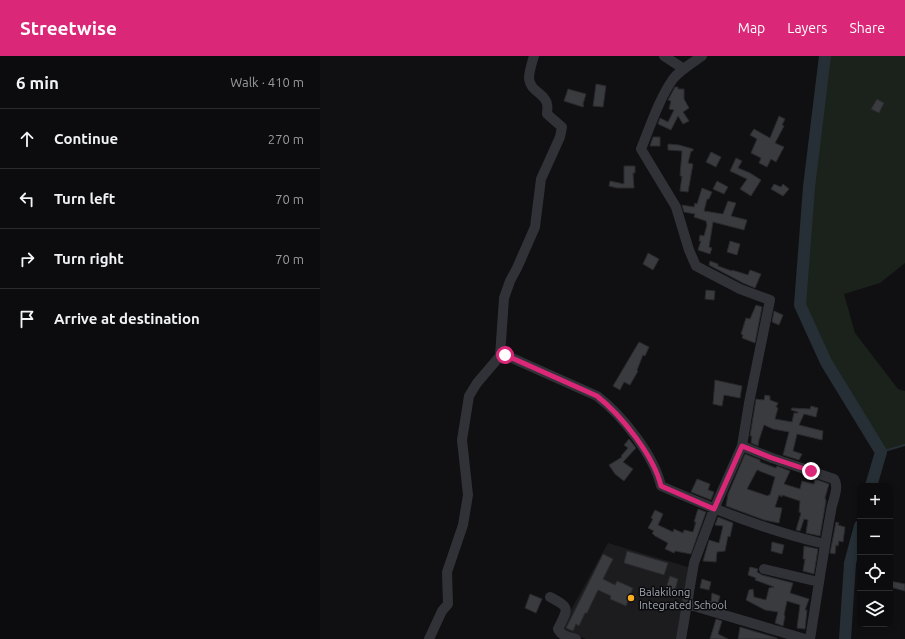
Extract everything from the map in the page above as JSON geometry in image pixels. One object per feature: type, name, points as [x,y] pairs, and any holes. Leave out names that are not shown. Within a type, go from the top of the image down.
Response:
[{"type":"street","points":[[429,639],[442,611],[448,604],[447,572],[463,525],[468,495],[462,440],[469,396],[477,383],[500,356],[504,298],[535,227],[541,179],[560,136],[562,127],[547,114],[547,104],[545,99],[535,92],[531,86],[529,78],[534,56]]},
{"type":"street","points":[[664,56],[684,69]]},
{"type":"street","points":[[681,639],[694,563],[714,509],[742,446],[749,403],[770,307],[770,300],[740,289],[696,266],[689,250],[676,207],[641,149],[652,120],[674,79],[684,69],[702,56]]},
{"type":"street","points":[[500,356],[505,355],[597,396],[608,404],[646,450],[660,480],[661,486],[714,509],[802,539],[825,544]]},
{"type":"street","points":[[742,446],[834,479],[837,486],[825,544],[810,639]]},
{"type":"street","points":[[764,569],[820,582]]},
{"type":"street","points":[[550,596],[566,607],[566,611],[558,628],[560,632],[563,635],[576,639]]},
{"type":"street","points":[[687,604],[805,639]]},
{"type":"shaded area","points":[[826,56],[905,56],[905,263],[880,283],[844,294],[855,333],[898,389],[905,391],[905,445],[881,452],[826,362],[800,305]]},
{"type":"shaded area","name":"Balakilong Integrated School","points":[[608,543],[691,568],[676,639],[586,639],[561,628]]},
{"type":"building","points":[[596,84],[606,86],[603,107],[593,106]]},
{"type":"building","points":[[675,87],[678,87],[678,89],[684,89],[684,99],[689,108],[683,112],[689,121],[683,124],[678,116],[671,130],[658,124],[660,118],[668,122],[674,110],[669,109],[671,101],[668,100]]},
{"type":"building","points":[[568,89],[586,94],[582,104],[584,105],[583,107],[564,101]]},
{"type":"building","points":[[877,99],[884,103],[879,113],[871,109]]},
{"type":"building","points":[[779,116],[785,119],[782,125],[784,126],[775,143],[784,147],[776,162],[771,159],[767,167],[759,163],[761,158],[751,153],[757,139],[750,135],[754,129],[770,138]]},
{"type":"building","points":[[653,137],[660,137],[660,146],[650,146]]},
{"type":"building","points":[[668,144],[693,149],[693,151],[691,151],[688,163],[693,164],[688,192],[680,191],[682,176],[680,176],[682,151],[668,150]]},
{"type":"building","points":[[711,152],[721,157],[716,167],[706,162]]},
{"type":"building","points":[[736,158],[742,161],[738,168],[761,180],[751,196],[740,189],[747,179],[730,171]]},
{"type":"building","points":[[624,166],[635,166],[635,173],[633,173],[634,188],[617,188],[609,186],[610,181],[624,184]]},
{"type":"building","points":[[717,181],[728,187],[724,194],[713,189]]},
{"type":"building","points":[[774,184],[781,187],[783,184],[789,189],[783,196],[771,189]]},
{"type":"building","points":[[702,188],[712,192],[709,199],[707,199],[704,211],[723,214],[728,201],[736,203],[731,216],[747,220],[744,230],[713,222],[709,247],[712,248],[710,254],[698,250],[701,241],[699,241],[700,235],[704,236],[707,225],[706,221],[694,217],[695,214],[684,212],[682,205],[694,207],[695,203],[697,204]]},
{"type":"building","points":[[730,241],[740,244],[737,255],[727,252]]},
{"type":"building","points":[[648,253],[659,259],[653,270],[643,264]]},
{"type":"building","points":[[710,261],[718,264],[718,266],[732,271],[748,275],[750,270],[761,274],[755,288],[709,265]]},
{"type":"building","points":[[706,290],[715,291],[714,300],[705,299]]},
{"type":"building","points":[[756,305],[762,307],[755,343],[742,338],[743,335],[741,334],[746,318],[750,319]]},
{"type":"building","points":[[774,311],[783,315],[779,325],[772,322]]},
{"type":"building","points":[[639,342],[649,347],[645,356],[643,355],[637,370],[638,371],[630,385],[624,382],[620,390],[613,386]]},
{"type":"building","points":[[715,380],[742,386],[740,398],[724,395],[722,406],[713,404]]},
{"type":"building","points":[[765,395],[770,396],[770,400],[778,403],[776,407],[778,408],[775,419],[792,422],[794,413],[798,412],[791,410],[792,408],[810,409],[811,406],[818,408],[816,417],[804,414],[799,425],[823,431],[822,440],[797,434],[793,451],[802,454],[799,460],[783,455],[789,432],[773,429],[764,425],[758,446],[751,443],[752,436],[750,436],[756,399],[764,400]]},
{"type":"building","points":[[629,439],[636,448],[623,462],[633,469],[624,481],[615,474],[609,465],[622,457],[621,456],[628,448],[624,445]]},
{"type":"building","points":[[745,454],[760,460],[760,462],[790,471],[784,484],[800,489],[802,481],[814,484],[815,479],[829,484],[825,498],[826,501],[820,536],[806,533],[808,520],[804,519],[800,531],[796,530],[801,513],[799,512],[800,501],[779,495],[775,507],[782,508],[779,523],[764,520],[726,506],[728,494]],"holes":[[[757,470],[775,477],[770,495],[768,496],[747,489]]]},
{"type":"building","points":[[697,479],[710,484],[708,490],[714,492],[711,500],[691,492]]},
{"type":"building","points":[[698,509],[706,512],[691,554],[675,551],[674,553],[665,549],[668,543],[655,536],[652,533],[654,531],[648,528],[653,519],[651,518],[655,510],[663,514],[658,525],[673,532],[674,529],[683,533],[684,530],[693,532]]},
{"type":"building","points":[[718,517],[733,523],[730,537],[728,536],[725,551],[717,552],[716,562],[703,561],[709,540],[719,543],[723,526],[715,525]]},
{"type":"building","points":[[836,522],[839,523],[838,525],[845,527],[843,542],[839,541],[838,546],[836,545],[835,554],[830,553]]},
{"type":"building","points":[[772,542],[784,545],[782,554],[771,551]]},
{"type":"building","points":[[804,546],[818,549],[814,574],[803,571],[805,559],[803,559]]},
{"type":"building","points":[[627,551],[668,563],[664,575],[624,563]]},
{"type":"building","points":[[603,554],[613,559],[603,579],[615,585],[617,581],[633,588],[626,606],[610,599],[611,596],[598,590],[579,626],[576,624],[573,631],[566,628]]},
{"type":"building","points":[[750,567],[758,569],[757,572],[762,575],[793,583],[790,593],[809,599],[805,610],[807,610],[805,629],[797,628],[800,605],[787,601],[783,626],[775,623],[778,612],[765,610],[746,600],[749,590],[753,589],[754,597],[766,600],[769,588],[774,587],[755,580],[756,578],[748,575]]},
{"type":"building","points":[[670,576],[678,579],[675,590],[666,588]]},
{"type":"building","points":[[702,579],[711,582],[709,590],[700,588]]},
{"type":"building","points":[[893,582],[905,584],[905,591],[893,588]]},
{"type":"building","points":[[712,593],[720,596],[717,606],[704,602],[705,600],[711,602]]},
{"type":"building","points":[[530,594],[542,599],[536,613],[525,608]]},
{"type":"building","points":[[716,619],[722,621],[718,634],[728,639],[710,639]]},
{"type":"building","points":[[740,627],[777,638],[777,639],[738,639]]},
{"type":"waterway","points":[[825,56],[809,187],[800,305],[826,362],[881,452],[872,483]]},
{"type":"waterway","points":[[881,452],[905,445]]},
{"type":"waterway","points":[[845,639],[850,563],[857,537]]},
{"type":"place","name":"Balakilong Integrated School","points":[[631,598]]},
{"type":"route","points":[[505,355],[597,396],[608,404],[646,450],[660,480],[661,486],[714,509],[742,446],[811,471]]}]
